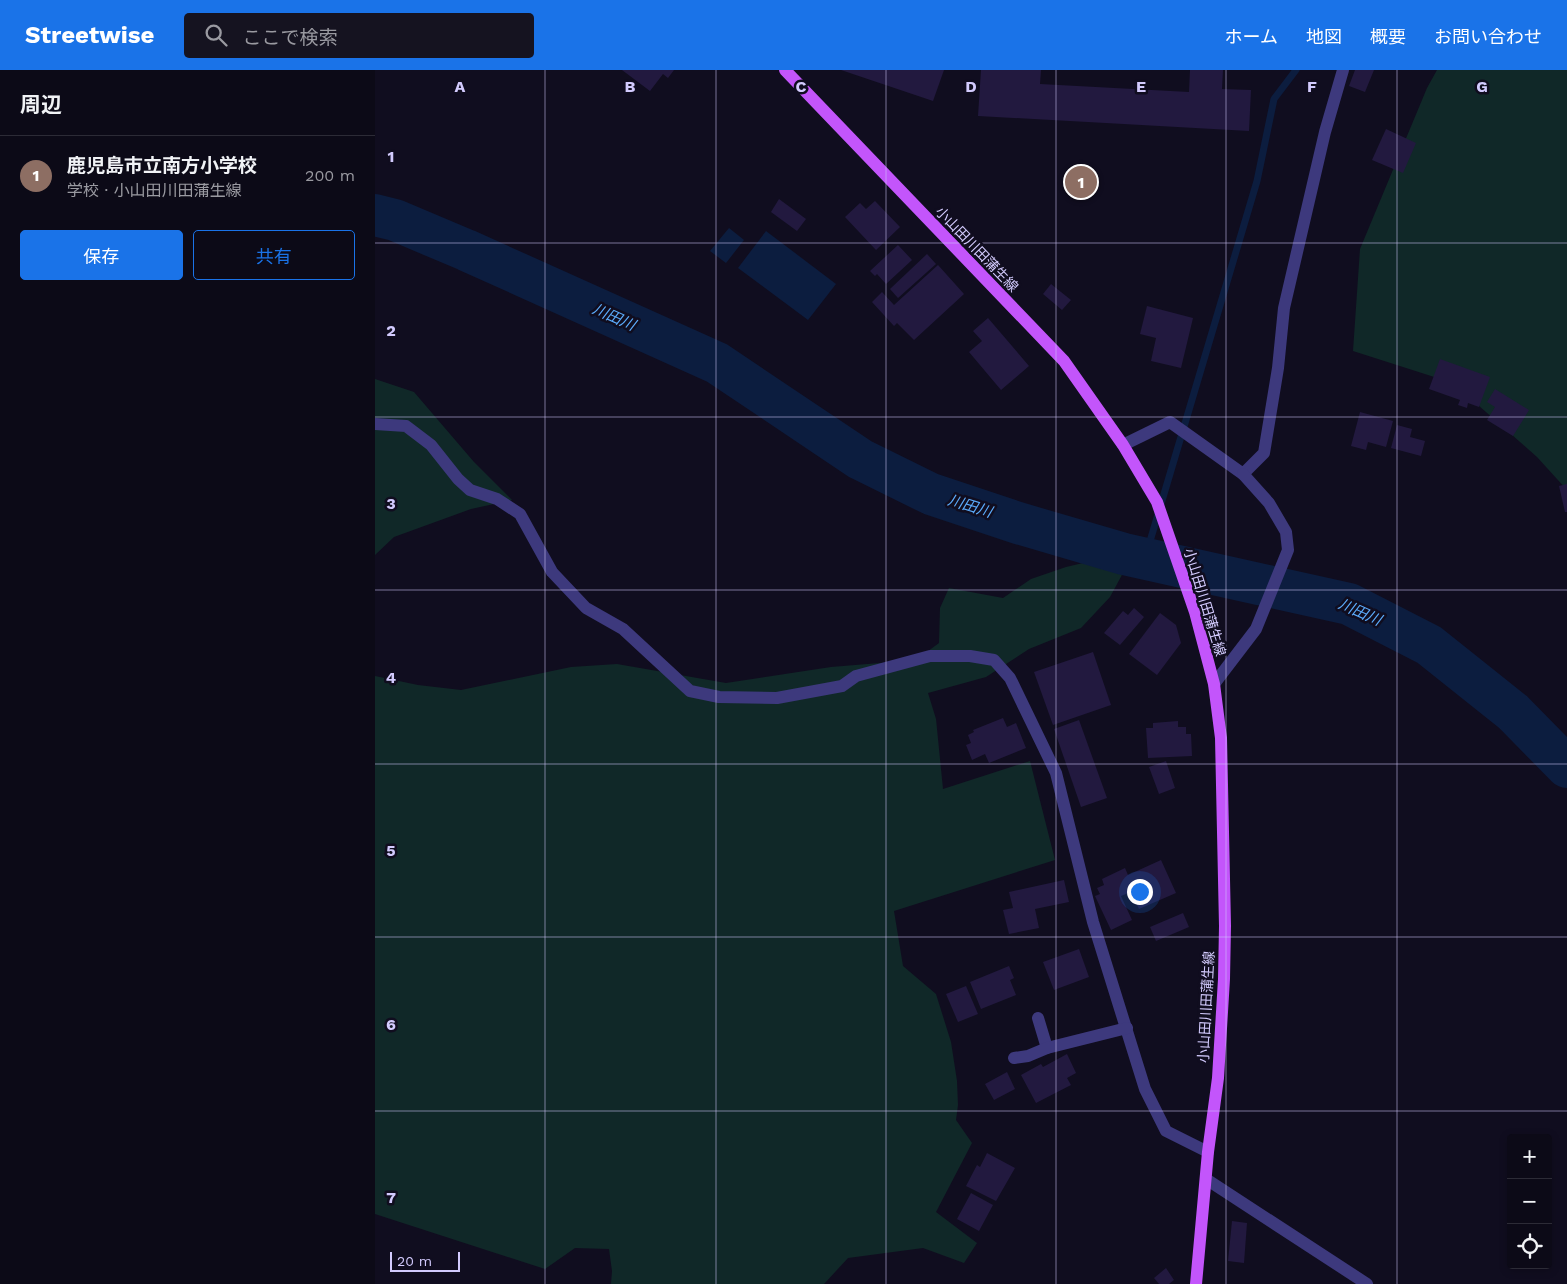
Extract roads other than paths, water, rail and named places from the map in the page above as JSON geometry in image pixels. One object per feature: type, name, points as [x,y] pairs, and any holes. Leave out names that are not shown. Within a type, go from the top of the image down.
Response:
[{"type":"main road","name":"小山田川田蒲生線","points":[[785,70],[1064,361],[1123,446],[1157,502],[1195,612],[1214,684],[1221,738],[1225,926],[1218,1078],[1196,1284]]},
{"type":"street","points":[[1243,474],[1264,453],[1278,368],[1285,308],[1325,132],[1343,70]]},
{"type":"street","points":[[1123,446],[1170,422],[1243,474],[1269,503],[1286,532],[1288,550],[1256,630],[1214,684]]},
{"type":"street","points":[[375,424],[406,426],[431,445],[458,480],[470,490],[497,499],[520,514],[552,572],[586,608],[623,629],[690,692],[719,697],[777,698],[842,686],[856,676],[930,656],[970,656],[994,660],[1010,678],[1057,773],[1093,922],[1132,1044],[1129,1044],[1145,1089],[1166,1131],[1209,1152]]},
{"type":"street","points":[[1038,1018],[1047,1048]]},
{"type":"street","points":[[1014,1058],[1028,1056],[1047,1048],[1127,1028]]},
{"type":"street","points":[[1206,1179],[1367,1284]]},
{"type":"water","points":[[729,228],[744,240],[726,263],[710,251]]},
{"type":"water","points":[[766,231],[836,284],[808,320],[738,268]]},
{"type":"waterway","points":[[1145,558],[1257,181],[1274,99],[1296,70]]},
{"type":"waterway","name":"川田川","points":[[375,215],[395,220],[466,250],[717,363],[860,459],[931,494],[1018,523],[1124,554],[1349,604],[1429,645],[1513,712],[1567,767]]},
{"type":"place","name":"鹿児島市立南方小学校","points":[[1081,182]]}]
